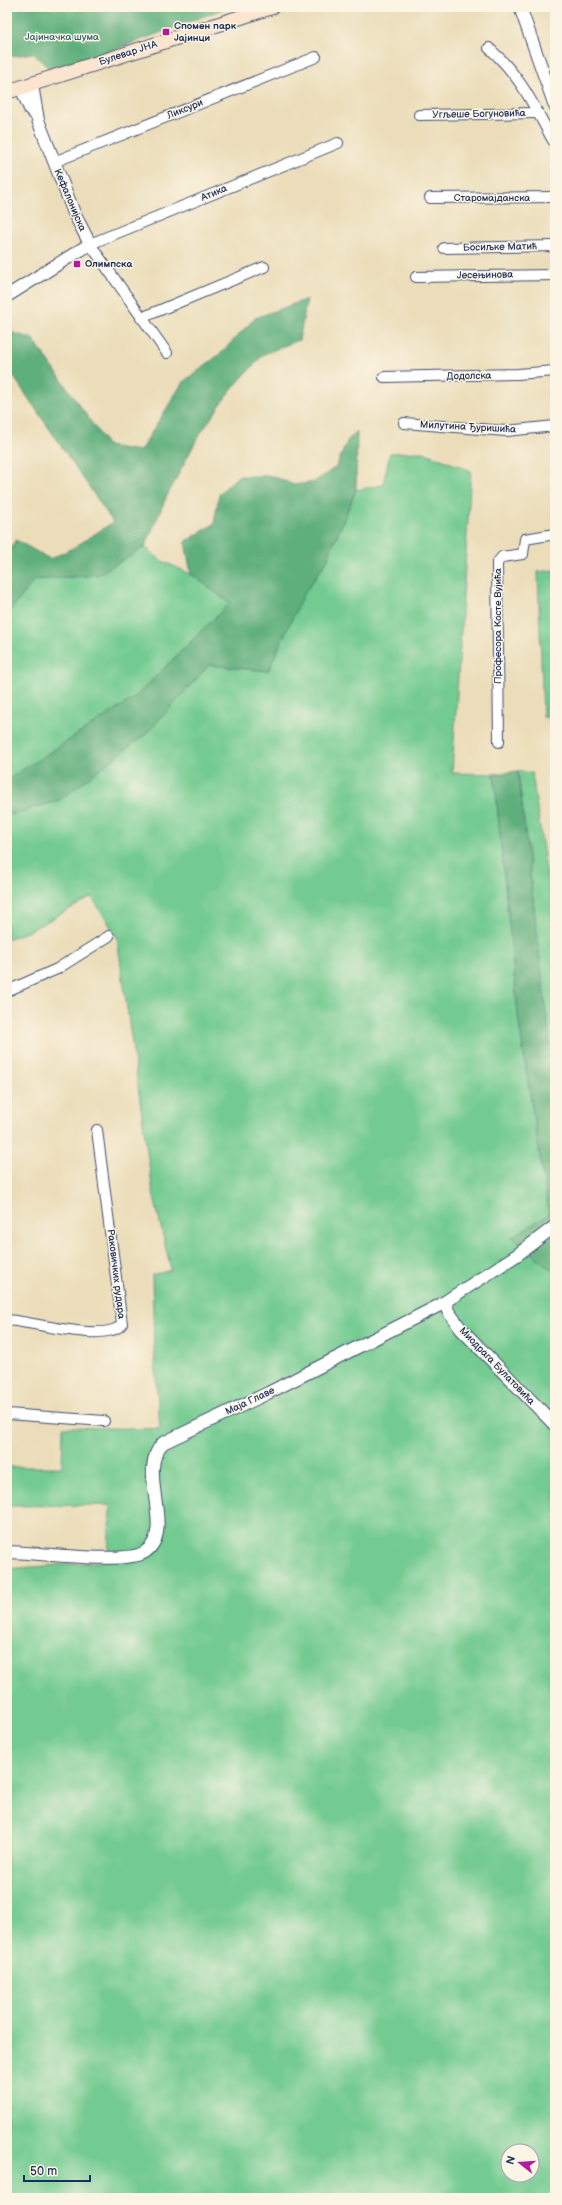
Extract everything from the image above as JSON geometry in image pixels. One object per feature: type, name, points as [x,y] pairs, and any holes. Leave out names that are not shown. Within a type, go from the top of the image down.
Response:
[{"type":"main road","name":"Булевар ЈНА","points":[[7,92],[272,7]]},
{"type":"street","points":[[520,7],[555,106]]},
{"type":"street","points":[[489,48],[521,82],[555,144]]},
{"type":"street","name":"Ликсури","points":[[54,162],[316,57]]},
{"type":"street","name":"Кефалонијска","points":[[27,86],[30,109],[36,115],[74,213],[90,244],[167,353]]},
{"type":"street","name":"Угљеше Богуновића","points":[[420,115],[538,113]]},
{"type":"street","name":"Атика","points":[[90,244],[338,143]]},
{"type":"street","name":"Старомајданска","points":[[430,198],[555,197]]},
{"type":"street","points":[[7,296],[90,244]]},
{"type":"street","name":"Босиљке Матић","points":[[444,248],[555,246]]},
{"type":"street","points":[[141,318],[264,267]]},
{"type":"street","name":"Јесењинова","points":[[416,277],[555,275]]},
{"type":"street","name":"Додолска","points":[[384,377],[503,375],[555,371]]},
{"type":"street","name":"Милутина Ђуришића","points":[[404,423],[506,431],[555,426]]},
{"type":"street","name":"Професора Косте Вујића","points":[[499,742],[497,563],[502,557],[523,554],[525,539],[555,534]]},
{"type":"street","points":[[7,991],[57,969],[109,936]]},
{"type":"street","name":"Раковичких рудара","points":[[7,1320],[87,1332],[114,1330],[122,1324],[96,1130]]},
{"type":"street","name":"Маја Главе","points":[[7,1552],[121,1558],[146,1552],[153,1542],[157,1526],[157,1504],[152,1468],[155,1454],[163,1443],[268,1393],[445,1302],[517,1255],[555,1226]]},
{"type":"street","name":"Миодрага Булатовића","points":[[445,1302],[448,1311],[461,1330],[555,1426]]},
{"type":"street","points":[[7,1414],[104,1421]]},
{"type":"green space","name":"Јајиначка шума","points":[[7,7],[224,7],[223,9],[53,73],[33,53],[7,57]]},
{"type":"green space","points":[[307,299],[299,340],[264,354],[230,391],[198,437],[166,498],[145,547],[97,575],[34,580],[7,615],[7,552],[16,540],[50,559],[75,547],[113,522],[7,367],[7,331],[33,339],[108,446],[140,451],[183,382],[220,354],[255,318]]},
{"type":"green space","points":[[357,431],[356,490],[326,562],[302,597],[268,671],[209,665],[147,733],[60,800],[7,816],[7,780],[134,698],[230,603],[191,574],[185,542],[214,524],[219,494],[238,476],[273,476],[294,485],[314,482],[336,467],[348,440]]},
{"type":"green space","points":[[423,452],[471,471],[452,773],[494,774],[519,1024],[549,1214],[512,1237],[555,1273],[555,2198],[7,2198],[7,1569],[108,1561],[110,1505],[7,1506],[7,1467],[62,1467],[63,1427],[160,1429],[154,1350],[152,1275],[171,1270],[153,1193],[117,937],[92,897],[27,932],[7,939],[7,816],[60,800],[147,733],[209,665],[268,671],[302,597],[326,562],[356,490],[383,485],[390,453]]},
{"type":"green space","points":[[145,547],[160,560],[191,574],[230,603],[134,698],[8,780],[7,615],[34,580],[97,575]]},
{"type":"green space","points":[[555,570],[555,718],[543,717],[538,572]]},
{"type":"green space","points":[[518,771],[532,773],[555,933],[555,1088]]},
{"type":"green space","points":[[518,771],[555,1088],[555,1273],[512,1237],[549,1214],[519,1024],[494,774]]},
{"type":"place","name":"Спомен парк Јајинци","points":[[166,32]]},
{"type":"place","name":"Олимпска","points":[[77,264]]}]
